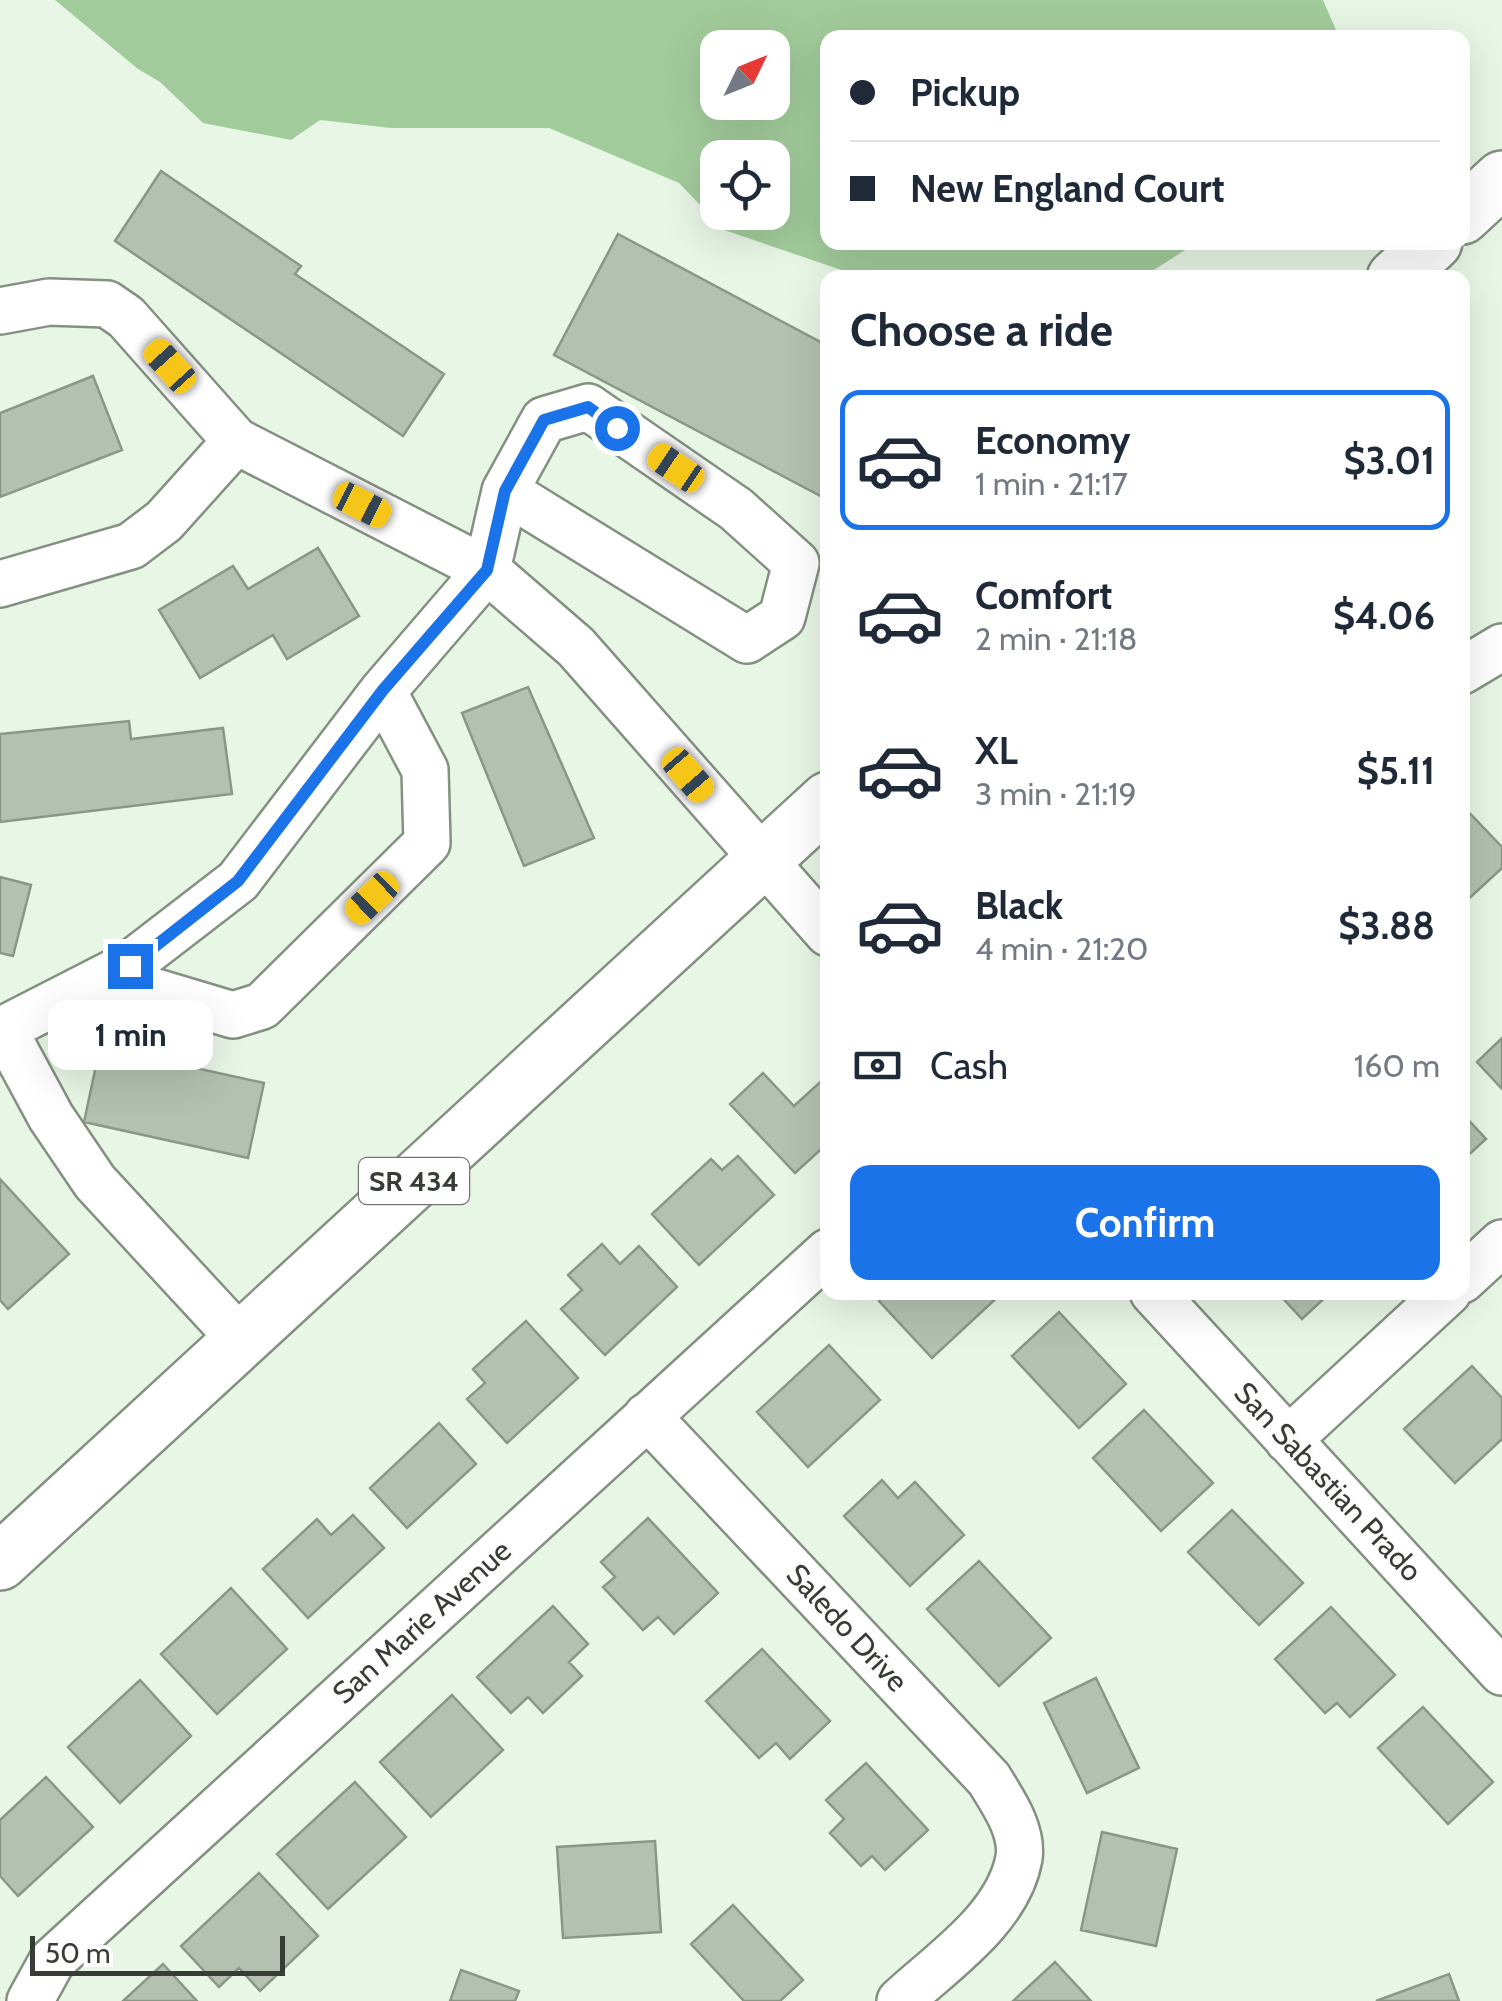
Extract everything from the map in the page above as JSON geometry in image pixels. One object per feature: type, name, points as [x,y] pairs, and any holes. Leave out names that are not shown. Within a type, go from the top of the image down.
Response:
[{"type":"main road","points":[[1470,209],[1502,180]]},
{"type":"main road","points":[[1404,270],[1426,250]]},
{"type":"main road","name":"SR 434","points":[[0,1562],[820,807]]},
{"type":"street","points":[[0,312],[49,302],[107,304],[126,317],[236,441],[487,570],[576,647],[820,924]]},
{"type":"street","points":[[240,1340],[95,1182],[2,1031],[130,966],[238,881],[383,690],[487,570],[505,491],[544,420],[588,407],[736,508],[796,564],[782,617],[747,640],[505,491]]},
{"type":"street","points":[[0,584],[131,546],[164,522],[236,441]]},
{"type":"street","points":[[1470,666],[1502,647]]},
{"type":"street","points":[[106,977],[233,1014],[262,1006],[427,843],[426,770],[383,690]]},
{"type":"street","points":[[1470,1273],[1502,1244]]},
{"type":"street","name":"San Marie Avenue","points":[[30,2001],[52,1961],[820,1259]]},
{"type":"street","name":"San Sabastian Prado","points":[[1160,1300],[1502,1672]]},
{"type":"street","points":[[1288,1440],[1439,1300]]},
{"type":"street","name":"Saledo Drive","points":[[647,1416],[989,1779],[1012,1815],[1020,1856],[1006,1892],[982,1926],[900,2001]]},
{"type":"shaded area","points":[[55,0],[1323,0],[1336,30],[820,30],[820,250],[1185,250],[1154,270],[841,270],[724,230],[790,230],[790,140],[700,140],[700,205],[679,183],[549,128],[391,128],[320,120],[291,140],[203,123],[160,82],[138,69]]},
{"type":"building","points":[[161,171],[301,266],[295,274],[444,374],[403,436],[115,241]]},
{"type":"building","points":[[618,234],[820,342],[820,496],[554,355]]},
{"type":"building","points":[[93,376],[122,450],[0,497],[0,413]]},
{"type":"building","points":[[318,548],[359,616],[287,659],[273,635],[200,678],[159,610],[233,566],[248,589]]},
{"type":"building","points":[[528,687],[594,838],[524,866],[462,713]]},
{"type":"building","points":[[129,721],[131,739],[223,728],[232,794],[0,822],[0,734]]},
{"type":"building","points":[[1470,813],[1502,847],[1502,868],[1470,898]]},
{"type":"building","points":[[0,877],[31,885],[13,956],[0,953]]},
{"type":"building","points":[[1502,1038],[1502,1089],[1477,1062]]},
{"type":"building","points":[[100,1047],[264,1083],[248,1158],[84,1122]]},
{"type":"building","points":[[763,1073],[794,1106],[820,1082],[820,1150],[795,1173],[730,1104]]},
{"type":"building","points":[[1470,1122],[1486,1139],[1470,1154]]},
{"type":"building","points":[[738,1156],[774,1195],[699,1265],[652,1214],[711,1159],[722,1170]]},
{"type":"building","points":[[0,1179],[69,1254],[8,1309],[0,1300]]},
{"type":"building","points":[[602,1244],[620,1264],[639,1246],[677,1287],[605,1355],[561,1309],[582,1290],[568,1275]]},
{"type":"building","points":[[880,1300],[994,1300],[932,1358]]},
{"type":"building","points":[[1284,1300],[1322,1300],[1302,1319]]},
{"type":"building","points":[[1059,1312],[1126,1384],[1079,1428],[1012,1356]]},
{"type":"building","points":[[526,1321],[578,1378],[507,1443],[467,1399],[485,1383],[473,1369]]},
{"type":"building","points":[[829,1345],[880,1400],[808,1467],[757,1412]]},
{"type":"building","points":[[1472,1366],[1502,1398],[1502,1439],[1455,1483],[1404,1429]]},
{"type":"building","points":[[1144,1410],[1213,1483],[1161,1531],[1093,1458]]},
{"type":"building","points":[[439,1423],[476,1464],[407,1528],[370,1488]]},
{"type":"building","points":[[882,1480],[898,1498],[915,1482],[964,1535],[910,1586],[844,1516]]},
{"type":"building","points":[[1232,1510],[1303,1583],[1259,1625],[1188,1552]]},
{"type":"building","points":[[353,1515],[384,1548],[308,1618],[263,1569],[317,1519],[331,1535]]},
{"type":"building","points":[[648,1518],[718,1593],[674,1634],[658,1617],[643,1630],[603,1587],[615,1577],[601,1562]]},
{"type":"building","points":[[979,1561],[1051,1638],[999,1686],[927,1609]]},
{"type":"building","points":[[231,1588],[287,1649],[217,1714],[161,1654]]},
{"type":"building","points":[[553,1606],[588,1644],[569,1662],[582,1676],[543,1713],[528,1697],[511,1713],[477,1677]]},
{"type":"building","points":[[1331,1607],[1395,1675],[1350,1717],[1337,1703],[1325,1713],[1275,1659]]},
{"type":"building","points":[[762,1649],[830,1721],[790,1759],[776,1743],[759,1758],[706,1701]]},
{"type":"building","points":[[1096,1678],[1139,1768],[1087,1793],[1044,1703]]},
{"type":"building","points":[[140,1680],[191,1736],[120,1803],[68,1747]]},
{"type":"building","points":[[452,1695],[503,1750],[431,1817],[380,1762]]},
{"type":"building","points":[[1423,1707],[1493,1782],[1448,1824],[1378,1748]]},
{"type":"building","points":[[866,1763],[928,1830],[885,1870],[872,1856],[861,1866],[830,1833],[844,1819],[826,1800]]},
{"type":"building","points":[[46,1777],[93,1827],[18,1896],[0,1876],[0,1820]]},
{"type":"building","points":[[355,1782],[406,1837],[328,1909],[277,1854]]},
{"type":"building","points":[[1102,1832],[1177,1849],[1156,1946],[1081,1930]]},
{"type":"building","points":[[655,1841],[661,1932],[563,1938],[557,1847]]},
{"type":"building","points":[[259,1873],[318,1936],[260,1991],[239,1968],[219,1987],[181,1946]]},
{"type":"building","points":[[733,1905],[803,1980],[780,2001],[744,2001],[691,1944]]},
{"type":"building","points":[[1055,1962],[1091,2001],[1013,2001]]},
{"type":"building","points":[[163,1964],[197,2001],[123,2001]]},
{"type":"building","points":[[461,1970],[519,1991],[515,2001],[450,2001]]},
{"type":"building","points":[[1449,1974],[1459,2001],[1376,2001]]},
{"type":"route","points":[[130,966],[238,881],[383,690],[487,570],[505,491],[544,420],[588,407],[617,428]]}]
